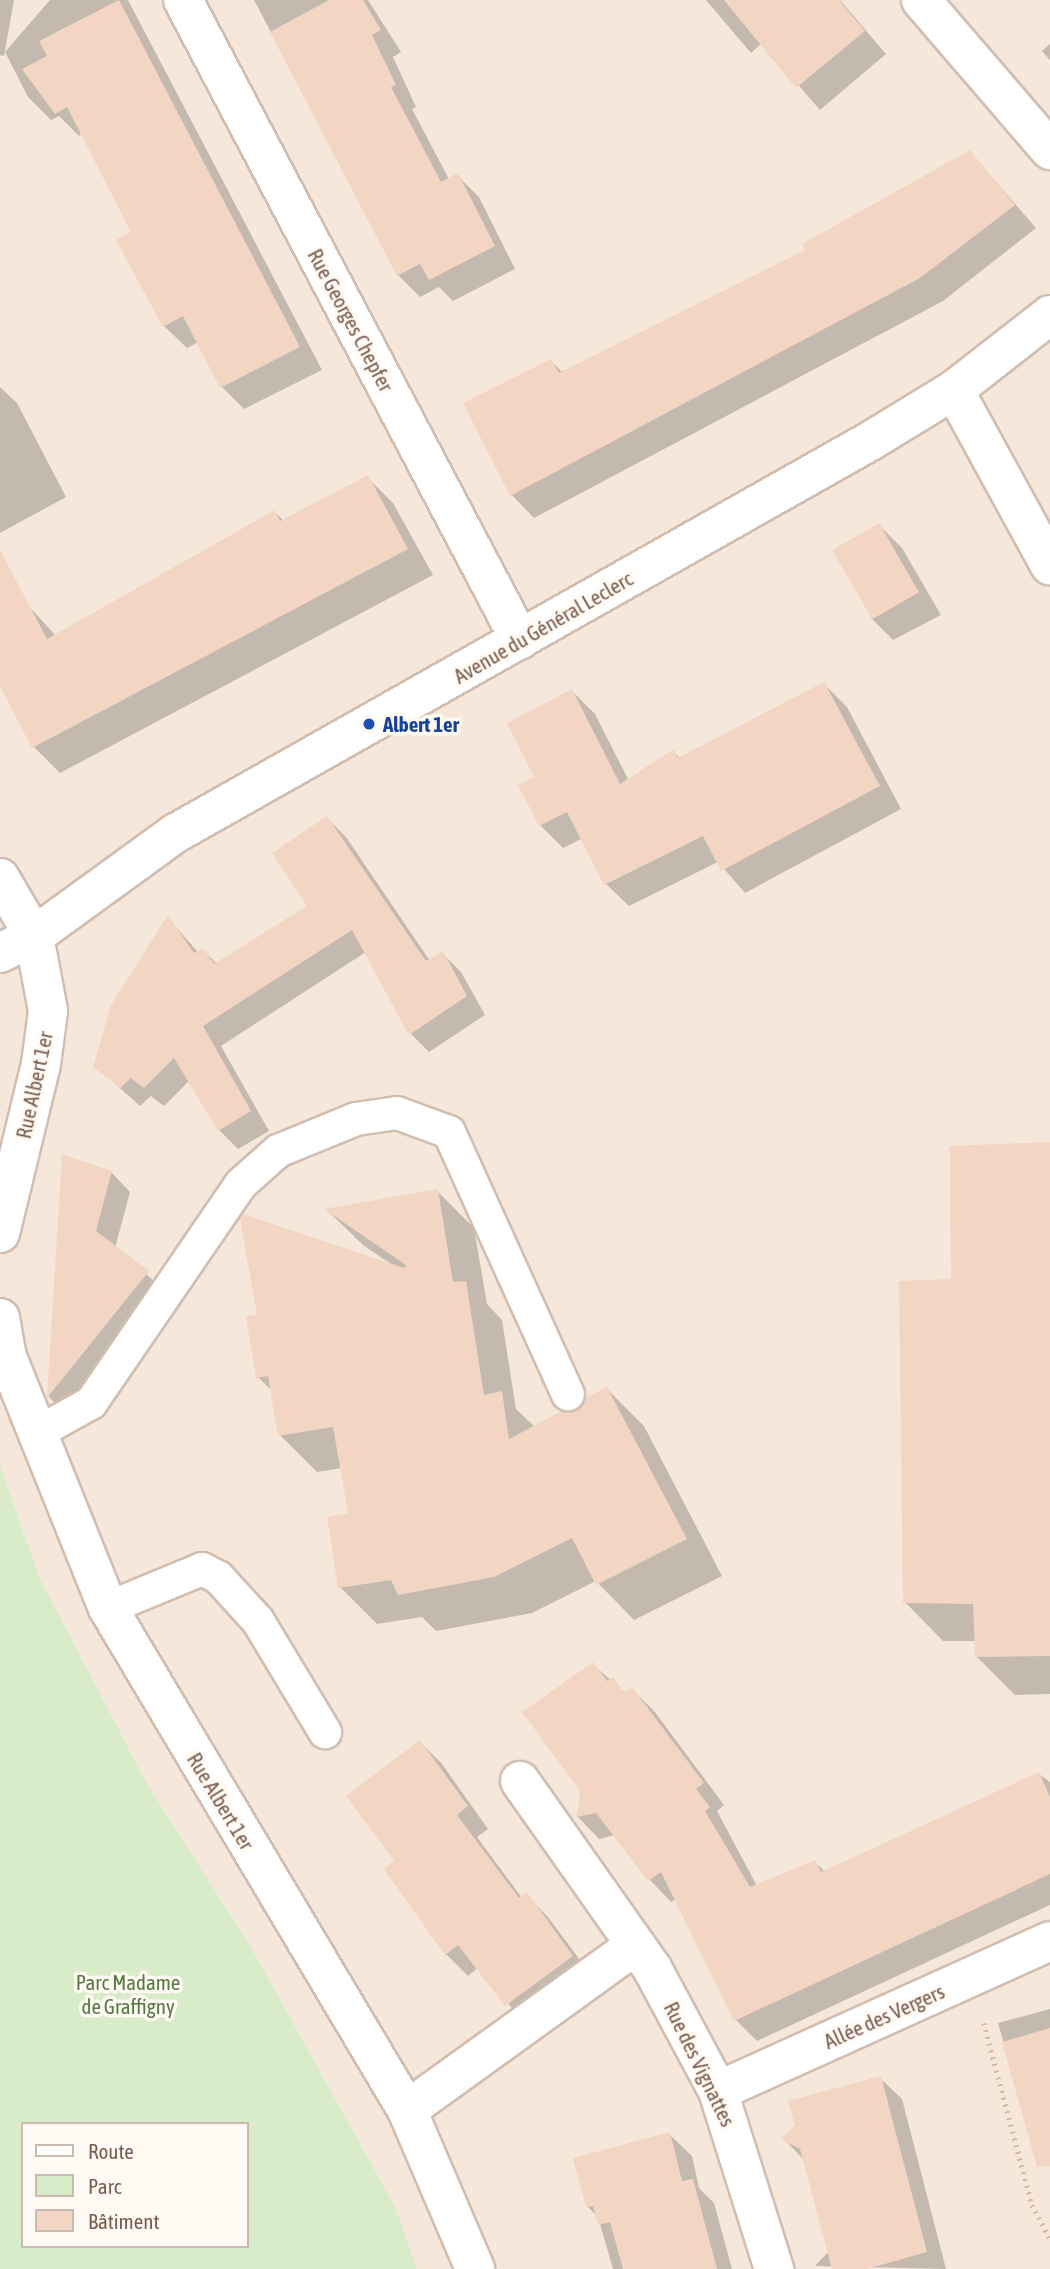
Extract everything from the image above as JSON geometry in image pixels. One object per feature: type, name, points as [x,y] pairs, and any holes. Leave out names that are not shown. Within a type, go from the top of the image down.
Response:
[{"type":"street","name":"Rue Georges Chepfer","points":[[183,0],[520,640]]},
{"type":"street","points":[[921,0],[1050,150]]},
{"type":"street","name":"Avenue du Général Leclerc","points":[[0,953],[34,936],[177,833],[520,640],[954,390],[1050,315]]},
{"type":"street","points":[[954,390],[1050,565]]},
{"type":"street","name":"Rue Albert 1er","points":[[0,878],[34,936],[48,1012],[47,1036],[0,1233]]},
{"type":"street","name":"Rue Albert 1er","points":[[0,1318],[7,1357],[108,1608],[407,2110],[475,2269]]},
{"type":"street","name":"Rue des Vignattes","points":[[520,1781],[636,1945],[718,2091],[774,2269]]},
{"type":"street","name":"Allée des Vergers","points":[[718,2091],[1050,1941]]},
{"type":"street","points":[[407,2110],[636,1945]]},
{"type":"lane","points":[[37,1433],[91,1403],[242,1184],[278,1151],[356,1119],[397,1113],[449,1132],[568,1394]]},
{"type":"lane","points":[[108,1608],[202,1569],[218,1577],[258,1621],[325,1732]]},
{"type":"path","points":[[973,1977],[1032,2205],[1050,2239]]},
{"type":"shaded area","points":[[0,0],[1050,0],[1050,2269],[0,2269]]},
{"type":"green space","name":"Parc Madame de Graffigny","points":[[0,1466],[40,1579],[147,1784],[253,1951],[395,2207],[417,2269],[0,2269]]},
{"type":"building","points":[[119,0],[300,347],[220,388],[183,316],[163,327],[116,240],[131,232],[67,107],[55,114],[22,69],[47,56],[39,41]]},
{"type":"building","points":[[329,0],[363,0],[381,30],[372,35],[396,85],[391,87],[441,182],[458,173],[495,246],[429,280],[420,264],[397,276],[270,32]]},
{"type":"building","points":[[724,0],[839,0],[865,31],[796,88]]},
{"type":"building","points":[[970,150],[1015,205],[920,278],[510,496],[463,403],[551,359],[559,373],[805,250],[802,244]]},
{"type":"building","points":[[368,475],[408,549],[32,748],[0,686],[0,550],[47,639],[275,510],[280,521]]},
{"type":"building","points":[[879,523],[919,592],[872,619],[832,550]]},
{"type":"building","points":[[824,682],[880,786],[721,871],[703,836],[604,885],[567,812],[539,826],[518,785],[534,777],[507,723],[572,689],[620,784],[674,749],[678,758]]},
{"type":"building","points":[[327,816],[426,961],[443,951],[467,996],[409,1035],[352,930],[203,1026],[251,1111],[218,1131],[174,1058],[144,1088],[131,1078],[120,1088],[93,1067],[111,1005],[168,915],[194,953],[203,948],[214,964],[307,906],[272,853]]},
{"type":"building","points":[[1050,1142],[1050,1656],[975,1657],[973,1604],[903,1603],[899,1281],[951,1279],[950,1146]]},
{"type":"building","points":[[62,1154],[112,1171],[96,1231],[149,1271],[47,1398]]},
{"type":"building","points":[[438,1189],[453,1282],[466,1281],[484,1395],[502,1391],[509,1439],[562,1411],[576,1410],[585,1398],[607,1387],[687,1539],[596,1585],[572,1538],[494,1577],[398,1595],[391,1580],[338,1588],[327,1517],[348,1513],[333,1427],[278,1436],[268,1376],[256,1378],[246,1316],[257,1315],[240,1219],[243,1214],[404,1268],[406,1265],[324,1209]]},
{"type":"building","points":[[593,1662],[607,1681],[613,1677],[624,1692],[632,1687],[704,1783],[696,1789],[710,1807],[705,1811],[750,1887],[815,1860],[821,1872],[1039,1772],[1050,1797],[1050,1874],[734,2021],[661,1872],[648,1881],[596,1813],[576,1817],[581,1792],[522,1712]]},
{"type":"building","points":[[420,1740],[468,1806],[457,1815],[519,1898],[527,1892],[573,1956],[505,2006],[458,1945],[445,1955],[384,1869],[394,1861],[346,1796]]},
{"type":"building","points":[[1050,2028],[1050,2166],[1037,2167],[1002,2042]]},
{"type":"building","points":[[881,2076],[927,2252],[867,2269],[832,2269],[800,2149],[781,2139],[795,2125],[788,2101]]},
{"type":"building","points":[[670,2132],[682,2181],[693,2179],[717,2269],[623,2269],[610,2222],[598,2225],[593,2206],[586,2207],[573,2158]]},
{"type":"place","name":"Albert 1er","points":[[369,724]]}]
